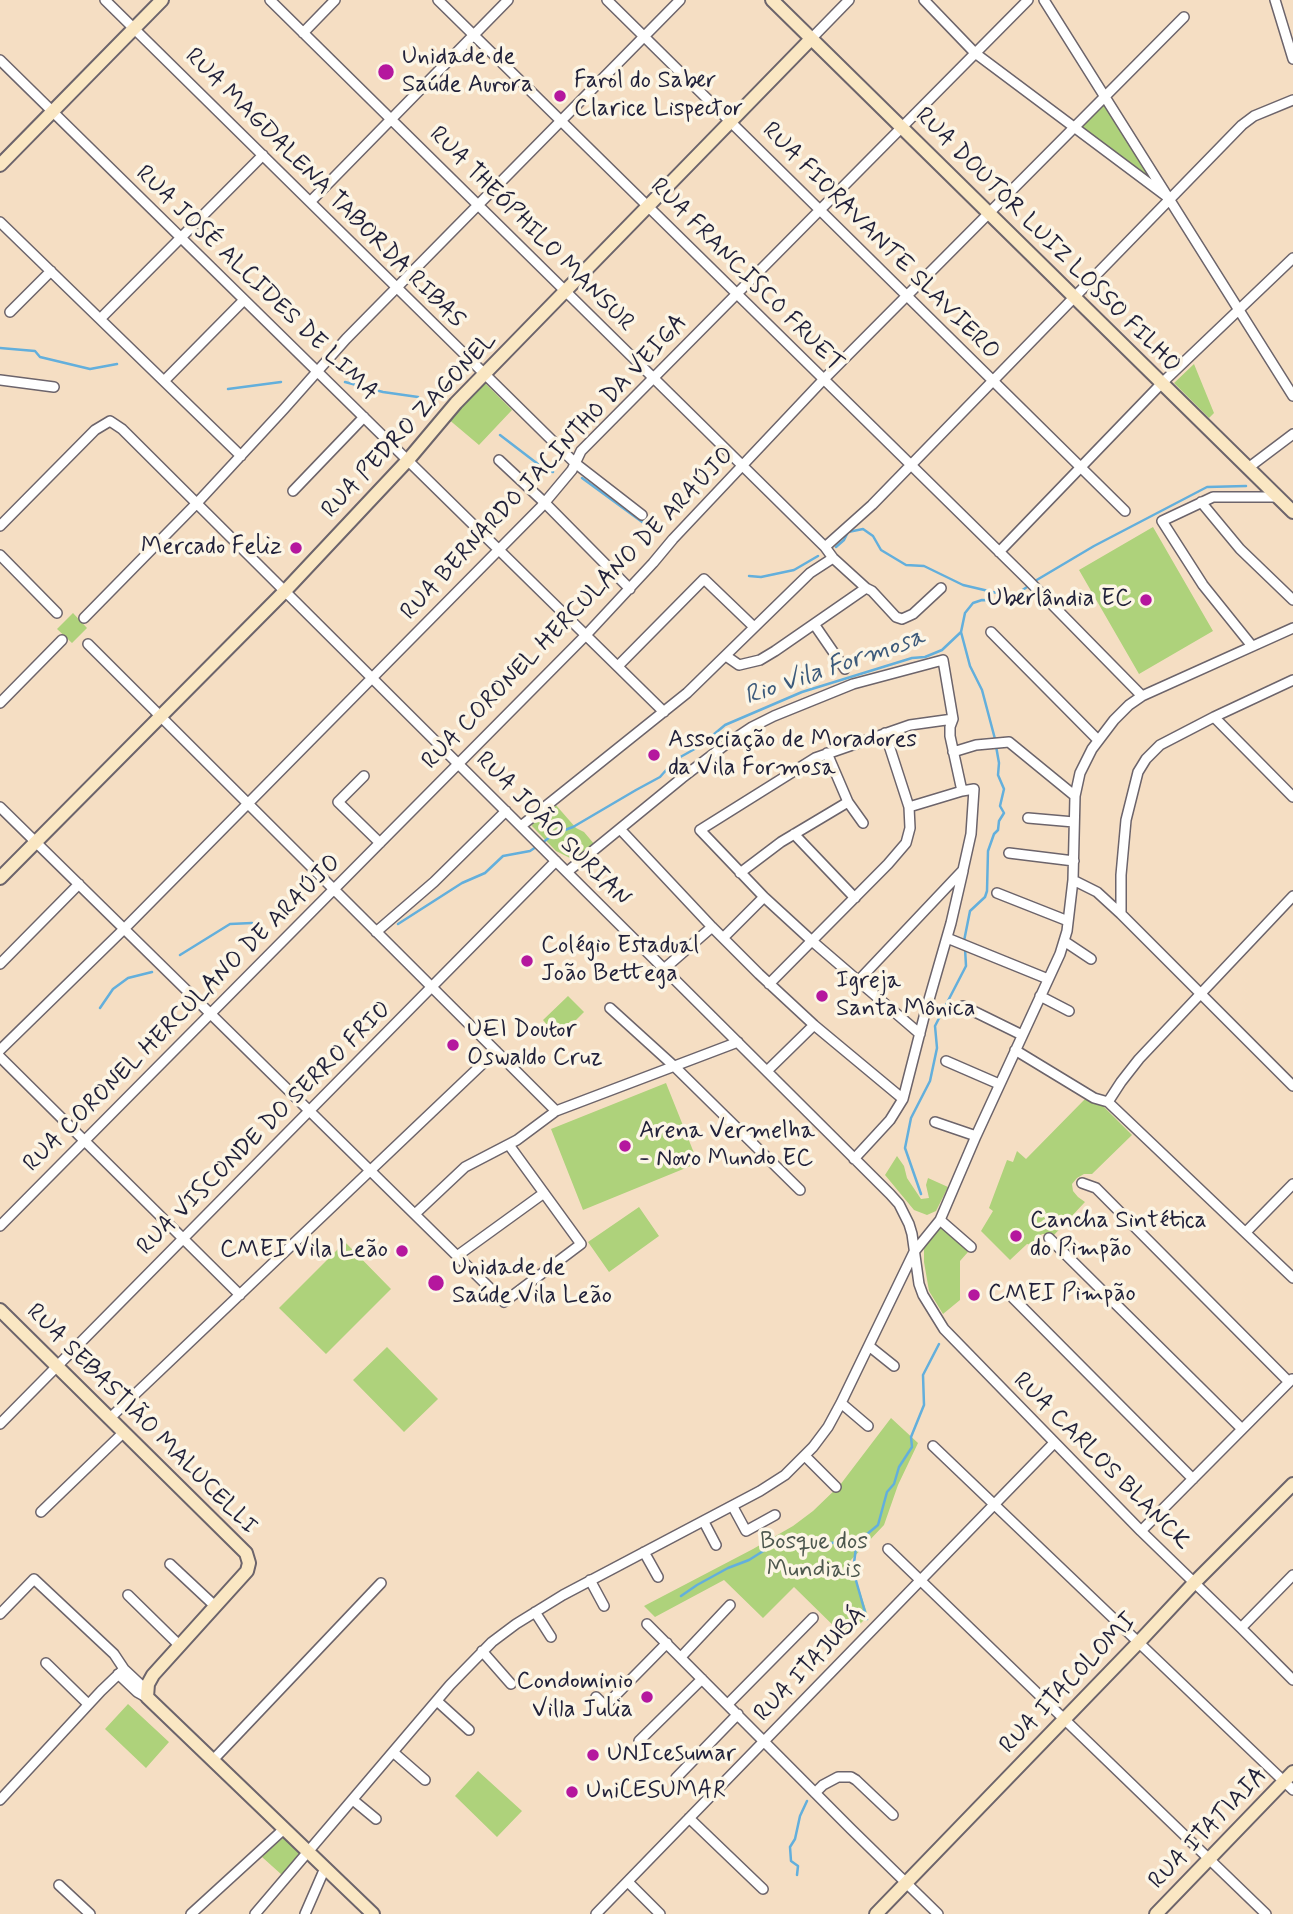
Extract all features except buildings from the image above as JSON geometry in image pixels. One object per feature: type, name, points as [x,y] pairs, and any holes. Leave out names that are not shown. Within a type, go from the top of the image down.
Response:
[{"type":"street","name":"RUA MAGDALENA TABORDA RIBAS","points":[[105,0],[575,463],[642,515]]},
{"type":"street","points":[[0,165],[162,0]]},
{"type":"street","name":"RUA THEÓPHILO MANSUR","points":[[270,0],[829,552],[866,588],[873,591],[896,617],[902,619],[916,612],[942,588]]},
{"type":"street","points":[[303,33],[335,0]]},
{"type":"street","name":"RUA FRANCISCO FRUET","points":[[438,0],[1142,696]]},
{"type":"street","points":[[310,202],[508,0]]},
{"type":"street","name":"RUA FIORAVANTE SLAVIERO","points":[[607,0],[1125,511]]},
{"type":"street","points":[[84,618],[197,503],[346,339],[680,0]]},
{"type":"street","name":"RUA DOUTOR LUIZ LOSSO FILHO","points":[[772,0],[1293,512]]},
{"type":"street","name":"RUA PEDRO ZAGONEL","points":[[0,878],[285,591],[408,460],[444,415],[849,0]]},
{"type":"street","points":[[924,0],[975,52],[1170,200]]},
{"type":"street","name":"RUA BERNARDO JACINTHO DA VEIGA","points":[[0,1050],[124,929],[545,503],[572,470],[581,451],[1028,0]]},
{"type":"street","points":[[1044,0],[1293,396]]},
{"type":"street","points":[[1275,0],[1293,59]]},
{"type":"street","name":"RUA CORONEL HERCULANO DE ARAÚJO","points":[[0,1226],[586,635],[824,379],[1184,17]]},
{"type":"street","name":"RUA JOSÉ ALCIDES DE LIMA","points":[[0,60],[664,712]]},
{"type":"street","points":[[521,826],[687,694],[810,573],[872,505],[1242,125],[1254,116],[1293,100]]},
{"type":"street","points":[[100,319],[263,155]]},
{"type":"street","points":[[0,222],[241,456]]},
{"type":"street","points":[[999,552],[1162,383],[1293,258]]},
{"type":"street","points":[[10,312],[51,271]]},
{"type":"street","points":[[164,382],[244,300]]},
{"type":"street","points":[[0,380],[54,387]]},
{"type":"street","points":[[293,491],[364,417]]},
{"type":"street","name":"RUA JOÃO SURIAN","points":[[0,526],[95,429],[110,422],[122,429],[855,1159],[898,1204],[909,1224],[914,1252]]},
{"type":"street","points":[[1248,468],[1293,434]]},
{"type":"street","points":[[499,460],[629,589]]},
{"type":"street","points":[[1252,646],[1203,585],[1162,522],[1201,502],[1219,497],[1278,498]]},
{"type":"street","points":[[1201,502],[1240,550],[1293,600]]},
{"type":"street","points":[[0,555],[57,613]]},
{"type":"street","points":[[618,666],[704,579],[754,627]]},
{"type":"street","points":[[726,656],[739,666],[752,663],[775,651],[866,588]]},
{"type":"street","points":[[814,624],[845,669]]},
{"type":"street","points":[[255,1914],[482,1651],[535,1612],[590,1580],[733,1507],[773,1483],[805,1457],[822,1436],[841,1403],[914,1252],[940,1220],[1064,941],[1073,880],[1075,796],[1080,773],[1098,740],[1122,712],[1142,696],[1293,628]]},
{"type":"street","points":[[991,632],[1098,740]]},
{"type":"street","points":[[0,703],[62,640]]},
{"type":"street","points":[[89,644],[556,1111]]},
{"type":"street","points":[[567,872],[711,755],[765,720],[853,684],[943,660],[953,719],[949,732],[962,791]]},
{"type":"street","points":[[1122,914],[1121,875],[1126,820],[1138,772],[1146,759],[1160,746],[1293,680]]},
{"type":"street","points":[[1214,717],[1293,797]]},
{"type":"street","points":[[920,1034],[764,897],[700,830],[805,763],[827,753],[922,722],[953,719]]},
{"type":"street","points":[[769,984],[902,849],[910,828],[909,807],[886,733]]},
{"type":"street","points":[[953,752],[1000,742],[1075,796]]},
{"type":"street","points":[[827,753],[848,802],[863,822]]},
{"type":"street","points":[[364,776],[338,802],[380,843]]},
{"type":"street","points":[[855,1159],[895,1114],[903,1099],[963,870],[971,834],[974,789],[909,807]]},
{"type":"street","points":[[740,873],[794,834],[848,802]]},
{"type":"street","points":[[0,807],[504,1302],[581,1244],[509,1145]]},
{"type":"street","points":[[376,932],[448,869],[506,811]]},
{"type":"street","points":[[1028,818],[1074,822]]},
{"type":"street","points":[[620,829],[769,984],[903,1099]]},
{"type":"street","points":[[794,834],[855,898]]},
{"type":"street","points":[[1009,853],[1074,861]]},
{"type":"street","name":"RUA VISCONDE DO SERRO FRIO","points":[[0,1424],[556,861]]},
{"type":"street","points":[[858,981],[963,870]]},
{"type":"street","points":[[1073,880],[1100,895],[1122,914],[1293,1086]]},
{"type":"street","points":[[0,964],[79,884]]},
{"type":"street","points":[[997,893],[1068,921]]},
{"type":"street","points":[[1108,1101],[1129,1072],[1293,896]]},
{"type":"street","points":[[723,939],[764,897]]},
{"type":"street","points":[[664,969],[712,927]]},
{"type":"street","points":[[947,938],[1048,979]]},
{"type":"street","points":[[1064,941],[1091,959]]},
{"type":"street","points":[[1040,996],[1069,1011]]},
{"type":"street","points":[[963,1006],[1022,1035]]},
{"type":"street","points":[[610,1008],[675,1067],[800,1190]]},
{"type":"street","points":[[767,1072],[814,1025]]},
{"type":"street","points":[[415,1214],[461,1170],[509,1145],[556,1111],[738,1042]]},
{"type":"street","points":[[1015,1050],[1094,1098],[1108,1101],[1293,1278]]},
{"type":"street","points":[[110,1419],[496,1051]]},
{"type":"street","points":[[0,1058],[240,1295]]},
{"type":"street","points":[[946,1062],[999,1084]]},
{"type":"street","points":[[935,1122],[976,1136]]},
{"type":"street","points":[[1082,1183],[1096,1188],[1291,1380],[1141,1531]]},
{"type":"street","points":[[1246,1233],[1293,1184]]},
{"type":"street","points":[[457,1256],[544,1193]]},
{"type":"street","points":[[940,1220],[971,1247]]},
{"type":"street","points":[[1049,1238],[1242,1429]]},
{"type":"street","name":"RUA CARLOS BLANCK","points":[[914,1252],[919,1284],[936,1318],[954,1340],[1141,1531],[1292,1678]]},
{"type":"street","points":[[1013,1298],[1193,1479]]},
{"type":"street","name":"RUA SEBASTIÃO MALUCELLI","points":[[0,1310],[243,1549],[249,1563],[244,1575],[216,1606]]},
{"type":"street","points":[[869,1346],[894,1366]]},
{"type":"street","points":[[841,1403],[868,1426]]},
{"type":"street","points":[[41,1512],[124,1432]]},
{"type":"street","name":"RUA ITAJUBÁ","points":[[596,1914],[1054,1443]]},
{"type":"street","points":[[933,1446],[1138,1643],[1290,1781]]},
{"type":"street","points":[[805,1457],[836,1487]]},
{"type":"street","name":"RUA ITACOLOMI","points":[[876,1914],[1194,1583],[1293,1484]]},
{"type":"street","points":[[733,1507],[746,1531],[775,1515]]},
{"type":"street","points":[[704,1522],[716,1545]]},
{"type":"street","points":[[888,1549],[1266,1914]]},
{"type":"street","points":[[644,1552],[658,1577]]},
{"type":"street","points":[[146,1697],[150,1679],[216,1606],[170,1564]]},
{"type":"street","points":[[1241,1628],[1293,1575]]},
{"type":"street","points":[[0,1615],[34,1578],[114,1654],[121,1671],[136,1692],[146,1697],[373,1914]]},
{"type":"street","points":[[590,1580],[604,1606]]},
{"type":"street","points":[[213,1760],[381,1583]]},
{"type":"street","points":[[128,1595],[180,1646]]},
{"type":"street","points":[[681,1657],[730,1605]]},
{"type":"street","points":[[535,1612],[551,1637]]},
{"type":"street","points":[[727,1704],[813,1618]]},
{"type":"street","points":[[647,1624],[938,1914]]},
{"type":"street","points":[[596,1697],[605,1706],[667,1643]]},
{"type":"street","points":[[482,1651],[511,1684]]},
{"type":"street","points":[[46,1663],[88,1704]]},
{"type":"street","points":[[0,1800],[121,1671]]},
{"type":"street","points":[[639,1741],[702,1679]]},
{"type":"street","points":[[437,1701],[469,1730]]},
{"type":"street","points":[[676,1778],[737,1714]]},
{"type":"street","points":[[393,1752],[425,1780]]},
{"type":"street","points":[[815,1793],[838,1777],[851,1777],[893,1815]]},
{"type":"street","name":"RUA ITATIAIA","points":[[1156,1914],[1290,1781]]},
{"type":"street","points":[[352,1800],[376,1819]]},
{"type":"street","points":[[689,1818],[763,1889]]},
{"type":"street","points":[[191,1914],[285,1829]]},
{"type":"street","points":[[305,1914],[325,1868]]},
{"type":"street","points":[[628,1882],[660,1914]]},
{"type":"street","points":[[59,1885],[90,1914]]},
{"type":"green space","points":[[1104,104],[1152,181],[1082,127]]},
{"type":"green space","points":[[1194,364],[1214,413],[1209,418],[1174,383]]},
{"type":"green space","points":[[483,381],[512,410],[479,445],[447,418]]},
{"type":"green space","name":"Uberlândia EC","points":[[1153,527],[1213,631],[1139,674],[1079,570]]},
{"type":"green space","points":[[73,613],[87,628],[72,643],[57,629]]},
{"type":"green space","points":[[555,804],[595,845],[577,858],[570,858],[556,851],[532,826],[533,822]]},
{"type":"green space","points":[[568,996],[584,1012],[558,1038],[543,1020]]},
{"type":"green space","name":"Arena Vermelha - Novo Mundo EC","points":[[666,1083],[698,1163],[583,1210],[551,1129]]},
{"type":"green space","points":[[1085,1099],[1099,1102],[1132,1135],[1092,1174],[1084,1174],[1072,1184],[1073,1191],[1085,1202],[1054,1235],[1042,1234],[1035,1245],[1027,1244],[1010,1260],[981,1231],[993,1211],[989,1208],[1007,1160],[1013,1162],[1017,1151],[1026,1159]]},
{"type":"green space","points":[[897,1156],[921,1199],[929,1198],[926,1185],[928,1178],[948,1187],[936,1211],[927,1215],[914,1210],[885,1175]]},
{"type":"green space","points":[[639,1207],[659,1236],[609,1272],[588,1242]]},
{"type":"green space","points":[[939,1225],[968,1252],[960,1261],[960,1300],[943,1314],[929,1291],[924,1262],[924,1244]]},
{"type":"green space","points":[[345,1242],[391,1289],[326,1354],[279,1308]]},
{"type":"green space","points":[[387,1347],[438,1399],[404,1432],[353,1380]]},
{"type":"green space","name":"Bosque dos Mundiais","points":[[891,1418],[918,1443],[898,1485],[884,1525],[850,1561],[868,1616],[846,1638],[794,1587],[763,1618],[724,1580],[655,1617],[644,1606],[753,1549],[813,1511],[840,1485]]},
{"type":"green space","points":[[128,1704],[169,1742],[146,1768],[105,1729]]},
{"type":"green space","points":[[478,1771],[522,1811],[497,1837],[455,1796]]},
{"type":"green space","points":[[284,1837],[301,1853],[282,1875],[262,1857]]},
{"type":"waterway","points":[[0,348],[35,351],[40,357],[90,369],[117,364]]},
{"type":"waterway","points":[[228,389],[281,382]]},
{"type":"waterway","points":[[345,382],[383,392],[418,397]]},
{"type":"waterway","points":[[500,435],[547,471],[553,472]]},
{"type":"waterway","points":[[582,478],[649,527]]},
{"type":"waterway","name":"Rio Vila Formosa","points":[[1035,581],[1094,546],[1207,487],[1246,486]]},
{"type":"waterway","points":[[836,547],[848,532],[863,529],[873,536],[881,550],[906,565],[924,566],[963,585],[1014,597]]},
{"type":"waterway","points":[[749,576],[761,577],[794,570],[818,556]]},
{"type":"waterway","name":"Rio Vila Formosa","points":[[542,843],[660,777],[675,760],[700,746],[725,725],[802,692],[942,650],[961,632],[965,613],[973,603],[982,600],[1006,601],[1030,585]]},
{"type":"waterway","points":[[961,632],[970,666],[982,690],[995,739]]},
{"type":"waterway","points":[[964,941],[970,911],[985,897],[987,891],[988,851],[1004,813],[1000,806],[1004,789],[998,775],[996,746]]},
{"type":"waterway","name":"Rio Vila Formosa","points":[[398,924],[462,883],[485,873],[503,856],[530,851],[536,847]]},
{"type":"waterway","name":"Rio Vila Formosa","points":[[180,955],[230,924],[252,923]]},
{"type":"waterway","points":[[921,1194],[905,1148],[911,1118],[930,1081],[937,1048],[935,1026],[966,966],[965,948]]},
{"type":"waterway","name":"Rio Vila Formosa","points":[[100,1008],[113,989],[128,978],[152,972]]},
{"type":"waterway","points":[[681,1596],[779,1541],[848,1541],[866,1535],[878,1525],[887,1492],[894,1484],[899,1467],[912,1447],[911,1437],[924,1405],[923,1375],[939,1344]]},
{"type":"waterway","points":[[857,1540],[855,1577],[867,1619]]},
{"type":"waterway","points":[[797,1875],[798,1866],[791,1861],[790,1847],[807,1801]]},
{"type":"place","name":"Unidade de Saúde Aurora","points":[[386,72]]},
{"type":"place","name":"Farol do Saber Clarice Lispector","points":[[560,96]]},
{"type":"place","name":"Mercado Feliz","points":[[296,548]]},
{"type":"place","name":"Uberlândia EC","points":[[1146,600]]},
{"type":"place","name":"Associação de Moradores da Vila Formosa","points":[[654,755]]},
{"type":"place","name":"Colégio Estadual João Bettega","points":[[527,961]]},
{"type":"place","name":"Igreja Santa Mônica","points":[[822,996]]},
{"type":"place","name":"UEI Doutor Oswaldo Cruz","points":[[453,1045]]},
{"type":"place","name":"Arena Vermelha - Novo Mundo EC","points":[[625,1146]]},
{"type":"place","name":"Cancha Sintética do Pimpão","points":[[1016,1236]]},
{"type":"place","name":"CMEI Vila Leão","points":[[402,1251]]},
{"type":"place","name":"Unidade de Saúde Vila Leão","points":[[436,1283]]},
{"type":"place","name":"CMEI Pimpão","points":[[974,1295]]},
{"type":"place","name":"Condominio Villa Julia","points":[[647,1697]]},
{"type":"place","name":"UNIcesumar","points":[[593,1755]]},
{"type":"place","name":"UniCESUMAR","points":[[572,1792]]}]
